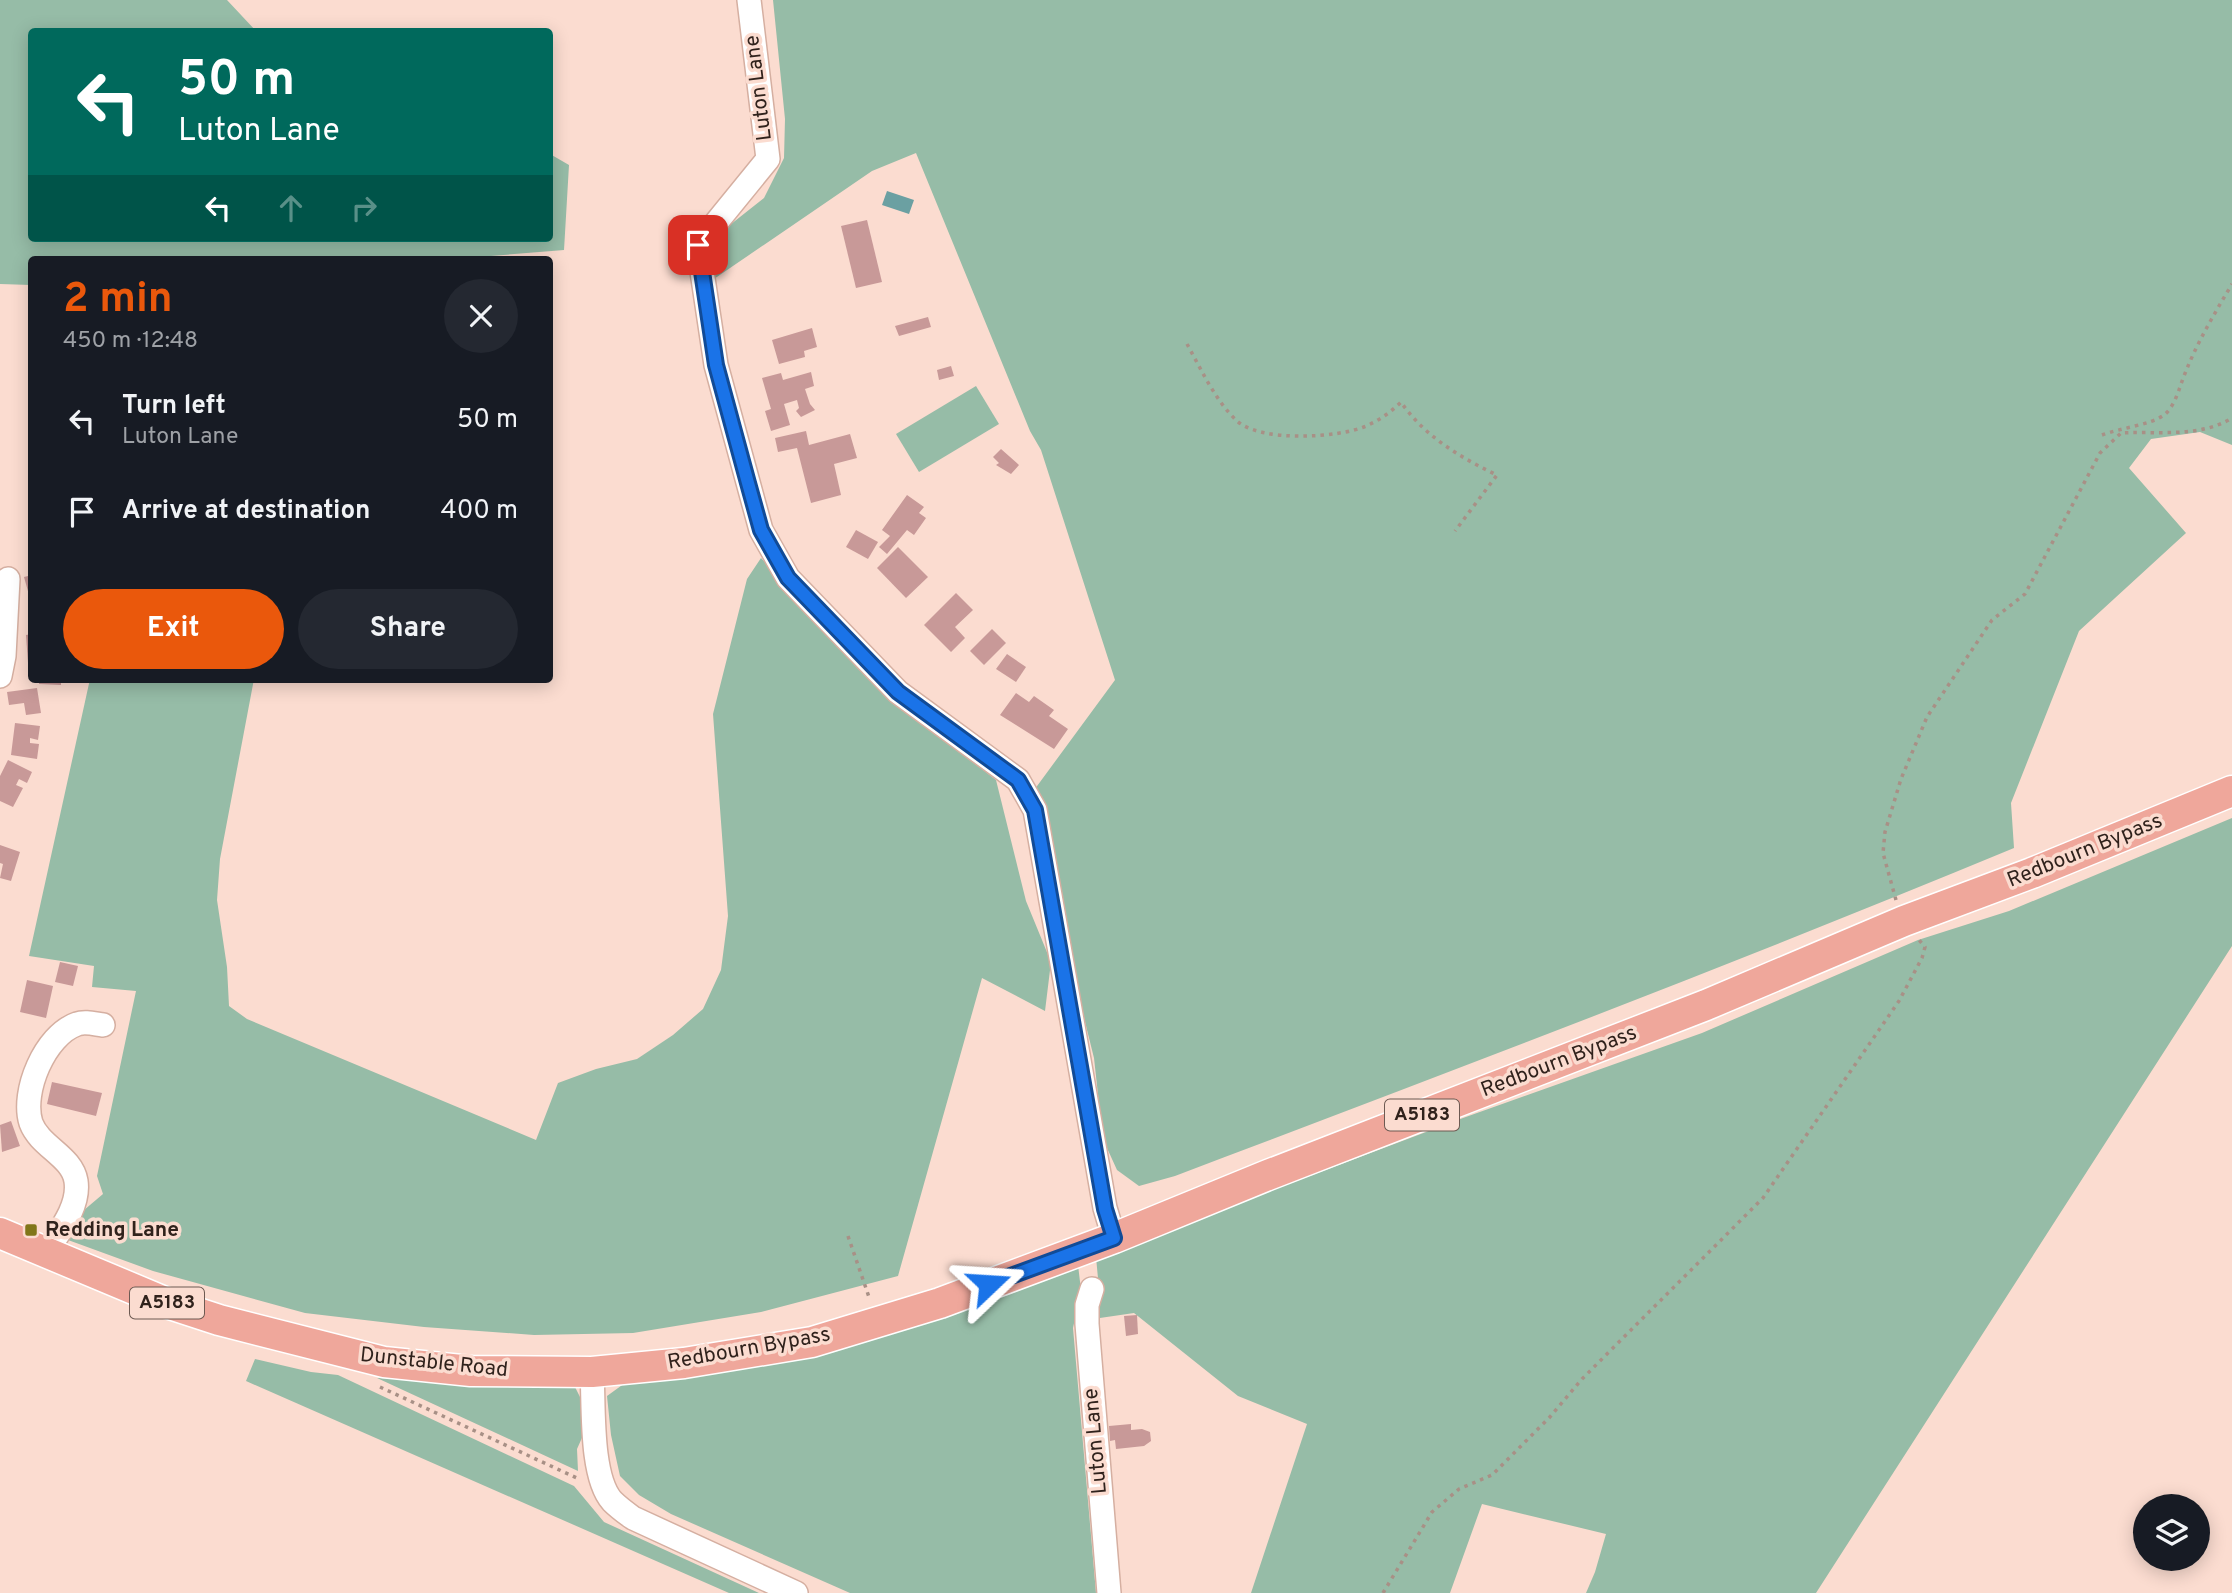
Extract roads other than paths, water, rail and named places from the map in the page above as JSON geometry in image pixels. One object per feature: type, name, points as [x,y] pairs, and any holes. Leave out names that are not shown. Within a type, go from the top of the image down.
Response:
[{"type":"main road","name":"Redbourn Bypass","points":[[592,1372],[684,1363],[812,1342],[940,1303],[1114,1238],[1281,1170],[1706,1005],[1904,921],[2032,873],[2232,791]]},
{"type":"main road","name":"Dunstable Road","points":[[0,1233],[167,1303],[219,1320],[384,1362],[471,1371],[592,1372]]},
{"type":"street","name":"Luton Lane","points":[[749,0],[768,159],[698,245],[716,365],[761,530],[788,578],[898,692],[1018,780],[1035,810],[1105,1209],[1114,1238]]},
{"type":"street","points":[[0,676],[4,656],[8,579]]},
{"type":"street","points":[[46,1254],[70,1212],[76,1197],[76,1180],[64,1160],[39,1139],[29,1112],[31,1090],[40,1062],[51,1043],[64,1030],[80,1022],[103,1025]]},
{"type":"street","name":"Luton Lane","points":[[1092,1289],[1087,1306],[1087,1324],[1109,1593]]},
{"type":"street","points":[[592,1372],[602,1484],[611,1501],[633,1518],[796,1593]]},
{"type":"water","points":[[887,191],[914,200],[909,214],[882,205]]},
{"type":"place","name":"Redding Lane","points":[[31,1230]]}]
